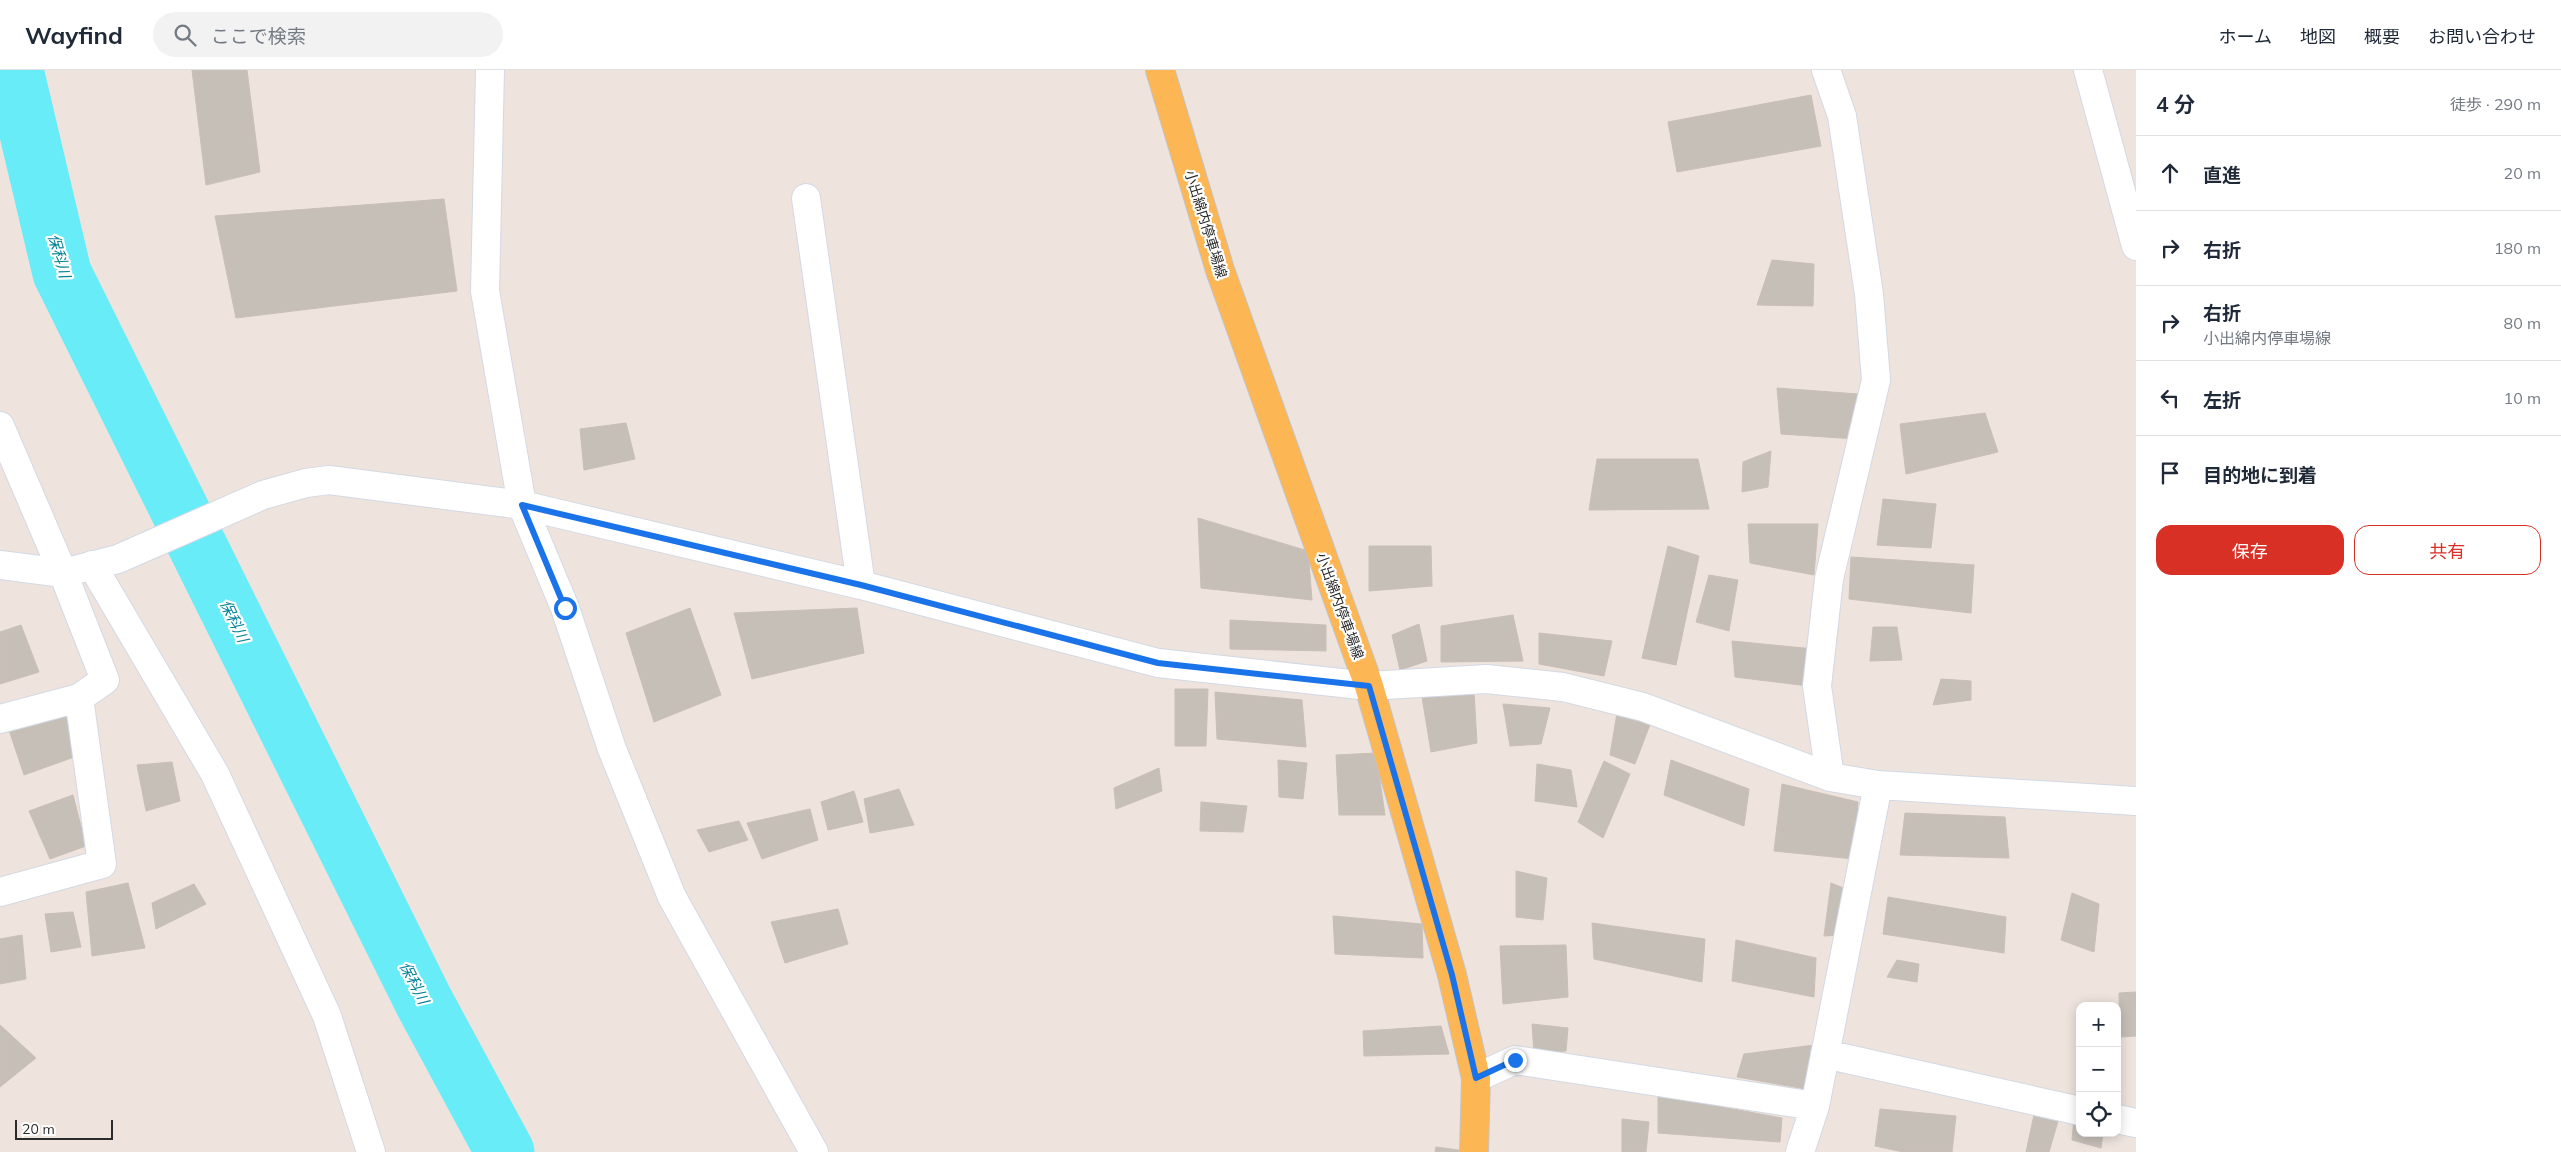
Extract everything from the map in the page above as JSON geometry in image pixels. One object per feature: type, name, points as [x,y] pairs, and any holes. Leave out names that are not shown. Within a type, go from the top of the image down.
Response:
[{"type":"main road","name":"小出綿内停車場線","points":[[1160,70],[1220,270],[1369,686],[1452,975],[1476,1078],[1474,1152]]},
{"type":"street","points":[[490,70],[485,291],[522,505],[565,608],[612,749],[672,897],[814,1152]]},
{"type":"street","points":[[1826,70],[1842,116],[1869,294],[1876,380],[1829,579],[1817,686],[1830,777]]},
{"type":"street","points":[[2088,70],[2132,213],[2136,246]]},
{"type":"street","points":[[806,198],[861,585]]},
{"type":"street","points":[[0,426],[63,573],[105,680],[79,698],[0,719]]},
{"type":"street","points":[[0,565],[63,573],[105,562],[263,495],[306,482],[329,480],[522,505],[861,585],[1158,663],[1369,686],[1486,679],[1563,687],[1644,707],[1830,777],[1878,785],[2136,800]]},
{"type":"street","points":[[105,562],[216,774],[326,1016],[371,1152]]},
{"type":"street","points":[[0,892],[102,864],[79,698]]},
{"type":"street","points":[[1800,1152],[1815,1106],[1878,785]]},
{"type":"street","points":[[1825,1054],[2076,1110]]},
{"type":"street","points":[[1476,1078],[1515,1060],[1815,1106]]},
{"type":"street","points":[[2121,1120],[2136,1123]]},
{"type":"building","points":[[192,70],[247,70],[260,172],[206,185]]},
{"type":"building","points":[[1811,95],[1821,146],[1677,172],[1668,122]]},
{"type":"building","points":[[444,199],[457,291],[236,318],[215,216]]},
{"type":"building","points":[[1772,260],[1814,264],[1813,306],[1757,305]]},
{"type":"building","points":[[1777,388],[1858,394],[1856,439],[1781,434]]},
{"type":"building","points":[[1985,413],[1998,452],[1906,474],[1900,424]]},
{"type":"building","points":[[626,423],[635,459],[584,470],[580,429]]},
{"type":"building","points":[[1771,451],[1768,487],[1742,492],[1743,462]]},
{"type":"building","points":[[1597,459],[1698,459],[1709,509],[1589,510]]},
{"type":"building","points":[[1883,499],[1936,504],[1931,548],[1877,545]]},
{"type":"building","points":[[1198,518],[1308,551],[1312,600],[1201,588]]},
{"type":"building","points":[[1748,524],[1818,524],[1814,575],[1750,563]]},
{"type":"building","points":[[1369,546],[1431,546],[1432,586],[1369,591]]},
{"type":"building","points":[[1668,546],[1699,556],[1676,665],[1642,658]]},
{"type":"building","points":[[1851,557],[1974,565],[1971,613],[1849,599]]},
{"type":"building","points":[[1709,575],[1738,580],[1729,631],[1696,622]]},
{"type":"building","points":[[690,608],[721,695],[654,722],[626,633]]},
{"type":"building","points":[[857,608],[864,653],[752,679],[734,613]]},
{"type":"building","points":[[1513,615],[1523,661],[1441,662],[1441,626]]},
{"type":"building","points":[[1230,620],[1326,625],[1326,651],[1230,649]]},
{"type":"building","points":[[1419,624],[1427,661],[1400,670],[1392,635]]},
{"type":"building","points":[[21,625],[39,672],[0,684],[0,632]]},
{"type":"building","points":[[1873,627],[1897,627],[1902,660],[1870,661]]},
{"type":"building","points":[[1539,633],[1612,641],[1604,676],[1539,664]]},
{"type":"building","points":[[1732,641],[1814,649],[1808,686],[1735,677]]},
{"type":"building","points":[[1941,679],[1971,681],[1971,700],[1933,705]]},
{"type":"building","points":[[1175,689],[1208,689],[1206,746],[1175,746]]},
{"type":"building","points":[[1215,692],[1302,700],[1306,747],[1217,739]]},
{"type":"building","points":[[1474,692],[1477,743],[1431,752],[1422,697]]},
{"type":"building","points":[[1503,704],[1550,708],[1541,744],[1510,746]]},
{"type":"building","points":[[69,706],[77,756],[24,775],[7,724]]},
{"type":"building","points":[[1617,713],[1651,722],[1635,764],[1610,755]]},
{"type":"building","points":[[1376,753],[1385,815],[1339,815],[1336,755]]},
{"type":"building","points":[[1278,760],[1307,763],[1303,799],[1279,797]]},
{"type":"building","points":[[1671,760],[1749,789],[1744,826],[1664,795]]},
{"type":"building","points":[[1604,761],[1630,774],[1603,838],[1578,822]]},
{"type":"building","points":[[172,762],[180,801],[146,811],[137,765]]},
{"type":"building","points":[[1537,764],[1571,770],[1577,807],[1535,801]]},
{"type":"building","points":[[1159,768],[1162,791],[1116,809],[1114,788]]},
{"type":"building","points":[[1782,784],[1858,802],[1854,859],[1774,851]]},
{"type":"building","points":[[899,789],[914,825],[870,833],[864,799]]},
{"type":"building","points":[[854,791],[863,822],[828,830],[821,802]]},
{"type":"building","points":[[73,795],[86,846],[50,859],[29,811]]},
{"type":"building","points":[[1201,802],[1247,806],[1243,832],[1200,831]]},
{"type":"building","points":[[810,809],[818,840],[762,859],[747,823]]},
{"type":"building","points":[[1905,813],[2005,817],[2009,858],[1900,855]]},
{"type":"building","points":[[739,821],[748,840],[709,852],[697,830]]},
{"type":"building","points":[[1516,871],[1547,878],[1543,920],[1516,917]]},
{"type":"building","points":[[128,883],[145,948],[92,956],[86,892]]},
{"type":"building","points":[[1831,883],[1851,891],[1840,935],[1824,936]]},
{"type":"building","points":[[194,884],[206,904],[156,929],[152,903]]},
{"type":"building","points":[[2072,893],[2099,904],[2094,952],[2061,940]]},
{"type":"building","points":[[1888,897],[2006,917],[2004,953],[1883,934]]},
{"type":"building","points":[[838,909],[848,944],[785,963],[771,922]]},
{"type":"building","points":[[73,912],[81,947],[51,952],[45,914]]},
{"type":"building","points":[[1333,916],[1422,924],[1423,958],[1335,954]]},
{"type":"building","points":[[1592,923],[1705,939],[1702,982],[1594,959]]},
{"type":"building","points":[[22,935],[26,979],[0,984],[0,939]]},
{"type":"building","points":[[1736,940],[1816,958],[1814,997],[1732,981]]},
{"type":"building","points":[[1566,945],[1568,997],[1503,1004],[1500,946]]},
{"type":"building","points":[[1897,960],[1919,964],[1917,982],[1887,977]]},
{"type":"building","points":[[2136,992],[2136,1036],[2121,1037],[2121,1002],[2119,1002],[2119,993]]},
{"type":"building","points":[[1532,1024],[1568,1028],[1566,1051],[1534,1053]]},
{"type":"building","points":[[0,1025],[36,1058],[0,1087]]},
{"type":"building","points":[[1441,1026],[1449,1054],[1364,1056],[1363,1031]]},
{"type":"building","points":[[1814,1045],[1811,1090],[1737,1077],[1744,1054]]},
{"type":"building","points":[[1658,1095],[1782,1118],[1780,1142],[1658,1133]]},
{"type":"building","points":[[1880,1109],[1956,1116],[1952,1152],[1903,1152],[1875,1146]]},
{"type":"building","points":[[2035,1110],[2059,1118],[2049,1152],[2026,1152]]},
{"type":"building","points":[[2074,1118],[2076,1119],[2076,1137],[2102,1137],[2101,1148],[2072,1140]]},
{"type":"building","points":[[1622,1119],[1649,1122],[1646,1152],[1622,1152]]},
{"type":"building","points":[[1436,1147],[1466,1151],[1466,1152],[1435,1152]]},
{"type":"waterway","name":"保科川","points":[[14,70],[62,273],[424,1002],[505,1152]]},
{"type":"route","points":[[565,608],[522,505],[861,585],[1158,663],[1369,686],[1452,975],[1476,1078],[1515,1060]]}]
